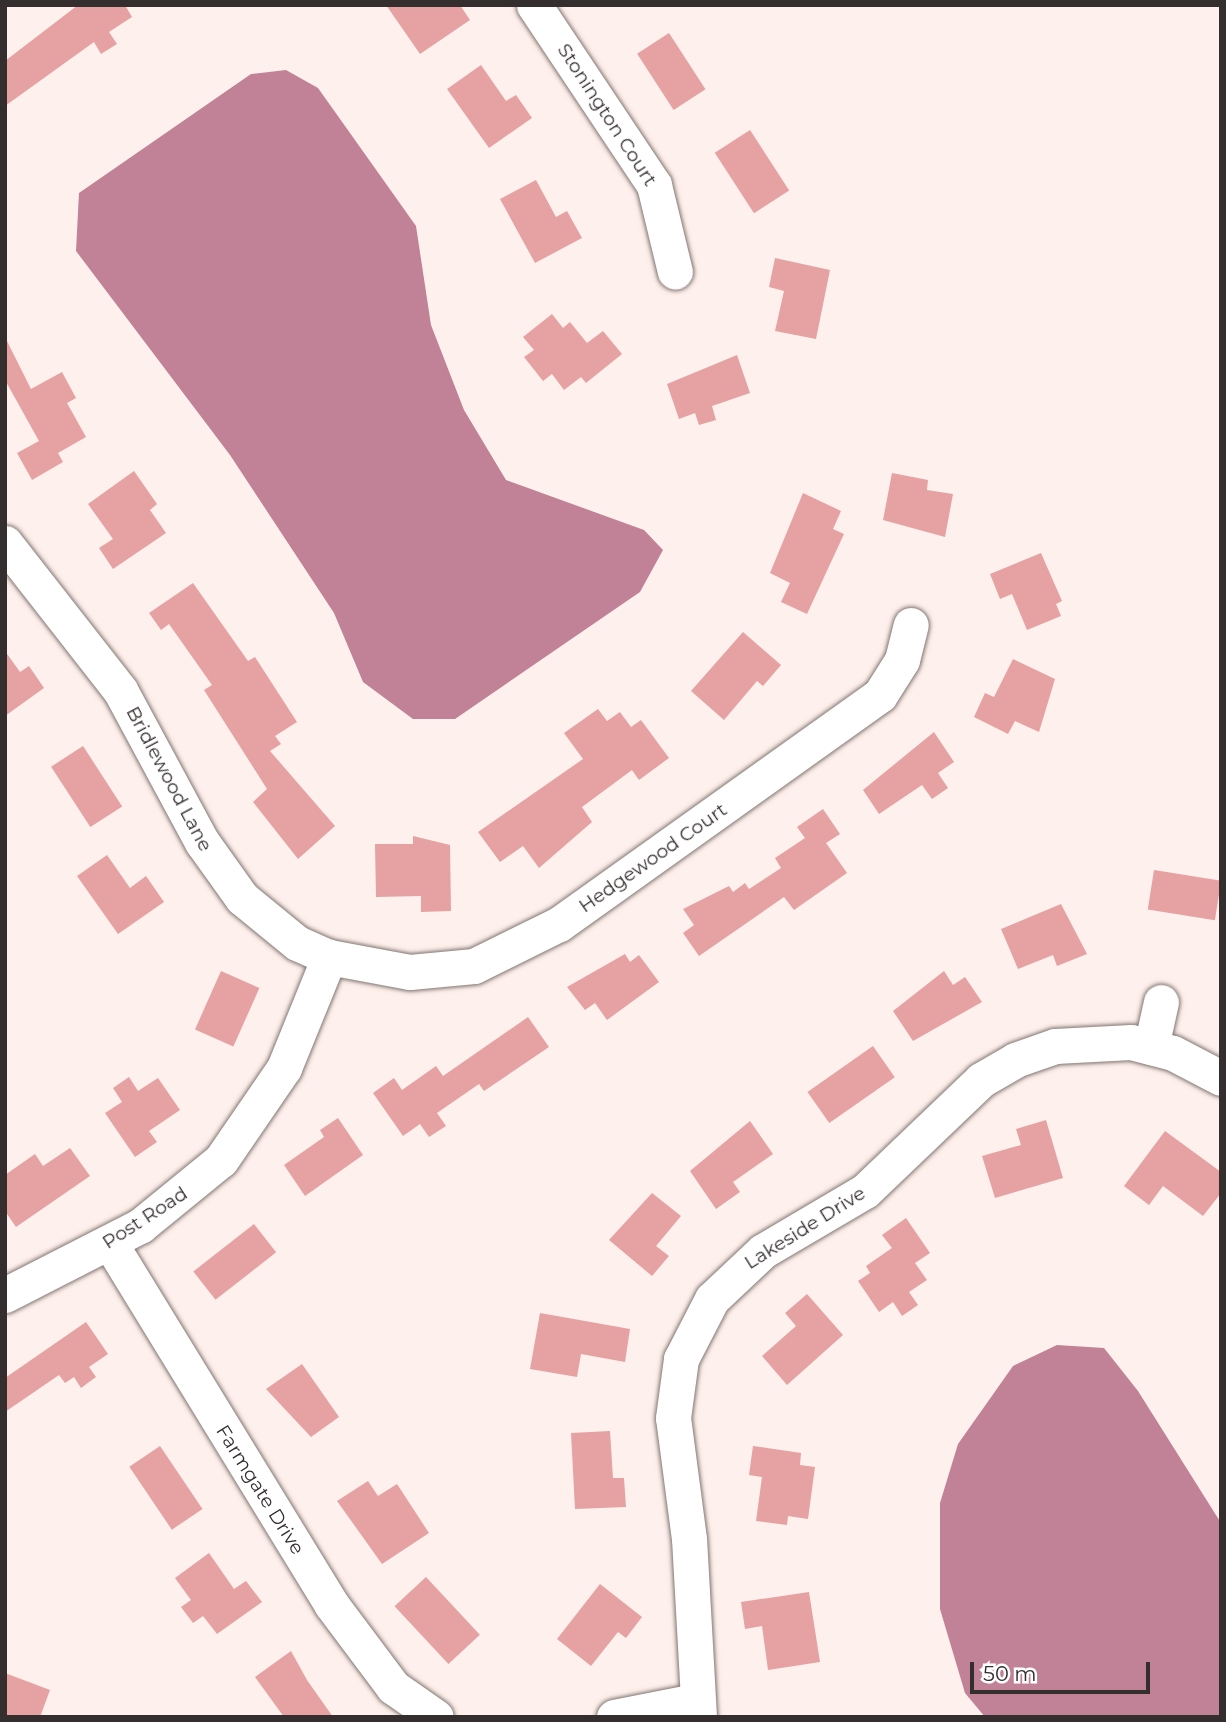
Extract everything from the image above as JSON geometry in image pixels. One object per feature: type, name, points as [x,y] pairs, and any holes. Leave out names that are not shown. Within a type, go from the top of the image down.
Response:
[{"type":"street","name":"Stonington Court","points":[[534,5],[654,185],[675,272]]},
{"type":"street","name":"Bridlewood Lane","points":[[5,543],[120,690],[219,871],[258,914],[329,957]]},
{"type":"street","name":"Hedgewood Court","points":[[329,957],[368,967],[443,972],[530,943],[870,704],[895,675],[911,625]]},
{"type":"street","name":"Post Road","points":[[5,1294],[110,1242],[177,1201],[240,1138],[284,1068],[329,957]]},
{"type":"street","points":[[1151,1047],[1161,1002]]},
{"type":"street","name":"Lakeside Drive","points":[[697,1709],[689,1539],[673,1418],[681,1359],[706,1307],[745,1264],[865,1191],[981,1080],[1015,1060],[1086,1041],[1151,1047],[1221,1078]]},
{"type":"street","name":"Farmgate Drive","points":[[110,1242],[331,1604],[393,1687],[436,1717]]},
{"type":"street","points":[[614,1717],[697,1709]]},
{"type":"shaded area","points":[[286,70],[318,88],[416,226],[431,325],[464,410],[506,480],[644,530],[663,550],[640,592],[455,719],[413,719],[363,682],[334,613],[230,455],[76,251],[79,193],[251,74]]},
{"type":"shaded area","points":[[1057,1345],[1104,1348],[1138,1391],[1221,1523],[1221,1717],[985,1717],[965,1693],[940,1609],[940,1503],[958,1444],[1013,1366]]},
{"type":"building","points":[[78,5],[125,5],[132,17],[109,32],[117,44],[101,54],[94,42],[5,106],[5,61]]},
{"type":"building","points":[[386,5],[460,5],[470,20],[420,54]]},
{"type":"building","points":[[669,33],[705,89],[674,110],[637,54]]},
{"type":"building","points":[[481,65],[506,101],[516,95],[532,118],[489,148],[447,89]]},
{"type":"building","points":[[750,130],[789,190],[754,213],[715,153]]},
{"type":"building","points":[[536,180],[556,217],[567,211],[582,238],[535,263],[500,199]]},
{"type":"building","points":[[775,258],[830,270],[816,339],[775,331],[784,291],[769,287]]},
{"type":"building","points":[[552,314],[563,328],[570,322],[587,343],[603,331],[622,354],[586,383],[581,377],[564,390],[552,374],[543,381],[524,357],[534,350],[523,337]]},
{"type":"building","points":[[5,337],[31,389],[62,372],[76,398],[67,403],[86,437],[58,453],[63,462],[32,480],[17,453],[39,441],[5,380]]},
{"type":"building","points":[[737,355],[750,393],[712,406],[716,420],[699,425],[695,413],[679,419],[667,384]]},
{"type":"building","points":[[134,471],[157,504],[150,510],[166,533],[113,569],[99,548],[113,539],[88,504]]},
{"type":"building","points":[[892,473],[928,480],[927,490],[953,494],[945,537],[883,520]]},
{"type":"building","points":[[803,493],[841,511],[833,529],[844,534],[807,614],[781,602],[790,583],[770,573]]},
{"type":"building","points":[[1041,553],[1062,601],[1056,604],[1061,616],[1027,630],[1012,594],[1000,599],[990,574]]},
{"type":"building","points":[[193,583],[248,661],[255,657],[297,722],[275,736],[281,744],[270,751],[335,826],[298,859],[253,802],[267,789],[204,690],[212,685],[169,624],[161,630],[149,613]]},
{"type":"building","points":[[743,632],[781,665],[763,686],[757,681],[724,720],[691,691]]},
{"type":"building","points":[[5,651],[20,672],[29,666],[44,688],[5,716]]},
{"type":"building","points":[[1013,659],[1055,679],[1039,732],[1015,721],[1008,734],[974,717],[985,693],[994,697]]},
{"type":"building","points":[[598,709],[607,721],[620,712],[631,727],[641,720],[669,758],[639,780],[632,770],[582,807],[592,822],[539,868],[523,846],[500,862],[478,832],[583,759],[564,733]]},
{"type":"building","points":[[934,732],[954,762],[938,773],[948,788],[932,799],[922,785],[879,814],[863,790]]},
{"type":"building","points":[[83,746],[122,806],[90,827],[51,767]]},
{"type":"building","points":[[823,809],[840,834],[826,843],[847,873],[794,910],[784,897],[699,956],[683,933],[694,925],[683,909],[729,886],[733,892],[745,883],[749,889],[781,868],[775,858],[805,838],[797,827]]},
{"type":"building","points":[[413,836],[450,845],[451,911],[421,912],[421,896],[376,897],[375,844],[413,844]]},
{"type":"building","points":[[107,855],[130,888],[146,876],[164,902],[118,934],[77,876]]},
{"type":"building","points":[[1154,870],[1221,881],[1215,920],[1148,910]]},
{"type":"building","points":[[1061,904],[1087,954],[1057,966],[1053,955],[1018,969],[1001,929]]},
{"type":"building","points":[[625,954],[630,962],[639,955],[659,982],[607,1020],[595,1003],[585,1010],[567,987]]},
{"type":"building","points":[[221,971],[259,988],[233,1047],[195,1029]]},
{"type":"building","points":[[944,971],[953,985],[965,977],[982,1002],[913,1041],[893,1011]]},
{"type":"building","points":[[528,1017],[549,1047],[484,1091],[479,1084],[437,1113],[446,1126],[429,1137],[420,1124],[403,1136],[373,1093],[394,1078],[402,1090],[436,1066],[443,1076]]},
{"type":"building","points":[[873,1046],[895,1077],[829,1123],[807,1092]]},
{"type":"building","points":[[129,1077],[138,1091],[158,1078],[180,1110],[149,1131],[157,1142],[135,1157],[105,1113],[122,1102],[113,1088]]},
{"type":"building","points":[[338,1118],[363,1155],[305,1196],[284,1165],[324,1137],[320,1130]]},
{"type":"building","points":[[1046,1120],[1063,1178],[995,1198],[982,1156],[1021,1145],[1016,1129]]},
{"type":"building","points":[[750,1121],[773,1154],[733,1182],[740,1192],[716,1209],[690,1171]]},
{"type":"building","points":[[1165,1131],[1221,1172],[1221,1193],[1203,1216],[1163,1186],[1149,1205],[1124,1186]]},
{"type":"building","points":[[70,1148],[90,1176],[16,1227],[5,1211],[5,1175],[35,1154],[43,1166]]},
{"type":"building","points":[[652,1193],[681,1216],[656,1246],[669,1256],[652,1276],[609,1240]]},
{"type":"building","points":[[906,1218],[930,1253],[915,1263],[927,1280],[909,1292],[918,1305],[902,1316],[893,1302],[879,1312],[858,1281],[870,1273],[866,1266],[892,1248],[882,1235]]},
{"type":"building","points":[[254,1224],[276,1252],[215,1300],[193,1271]]},
{"type":"building","points":[[807,1294],[843,1335],[787,1385],[762,1356],[796,1326],[785,1313]]},
{"type":"building","points":[[540,1313],[630,1329],[625,1362],[581,1354],[577,1377],[530,1369]]},
{"type":"building","points":[[86,1322],[108,1354],[89,1367],[96,1377],[81,1388],[74,1377],[65,1383],[59,1375],[5,1412],[5,1378]]},
{"type":"building","points":[[302,1364],[339,1417],[311,1437],[266,1389]]},
{"type":"building","points":[[610,1431],[613,1478],[624,1478],[626,1507],[575,1509],[571,1433]]},
{"type":"building","points":[[160,1446],[202,1509],[172,1530],[129,1467]]},
{"type":"building","points":[[753,1446],[801,1453],[800,1465],[815,1467],[808,1519],[788,1516],[787,1525],[756,1521],[762,1477],[749,1475]]},
{"type":"building","points":[[368,1481],[378,1496],[397,1484],[429,1533],[382,1564],[337,1501]]},
{"type":"building","points":[[209,1553],[234,1589],[246,1581],[262,1602],[217,1634],[203,1616],[193,1623],[181,1607],[191,1600],[175,1578]]},
{"type":"building","points":[[426,1577],[480,1635],[448,1664],[395,1606]]},
{"type":"building","points":[[600,1584],[642,1617],[626,1638],[618,1632],[591,1666],[557,1639]]},
{"type":"building","points":[[809,1592],[820,1662],[768,1670],[762,1626],[745,1629],[741,1602]]},
{"type":"building","points":[[291,1651],[333,1717],[284,1717],[255,1677]]},
{"type":"building","points":[[5,1673],[50,1690],[40,1717],[5,1717]]}]
